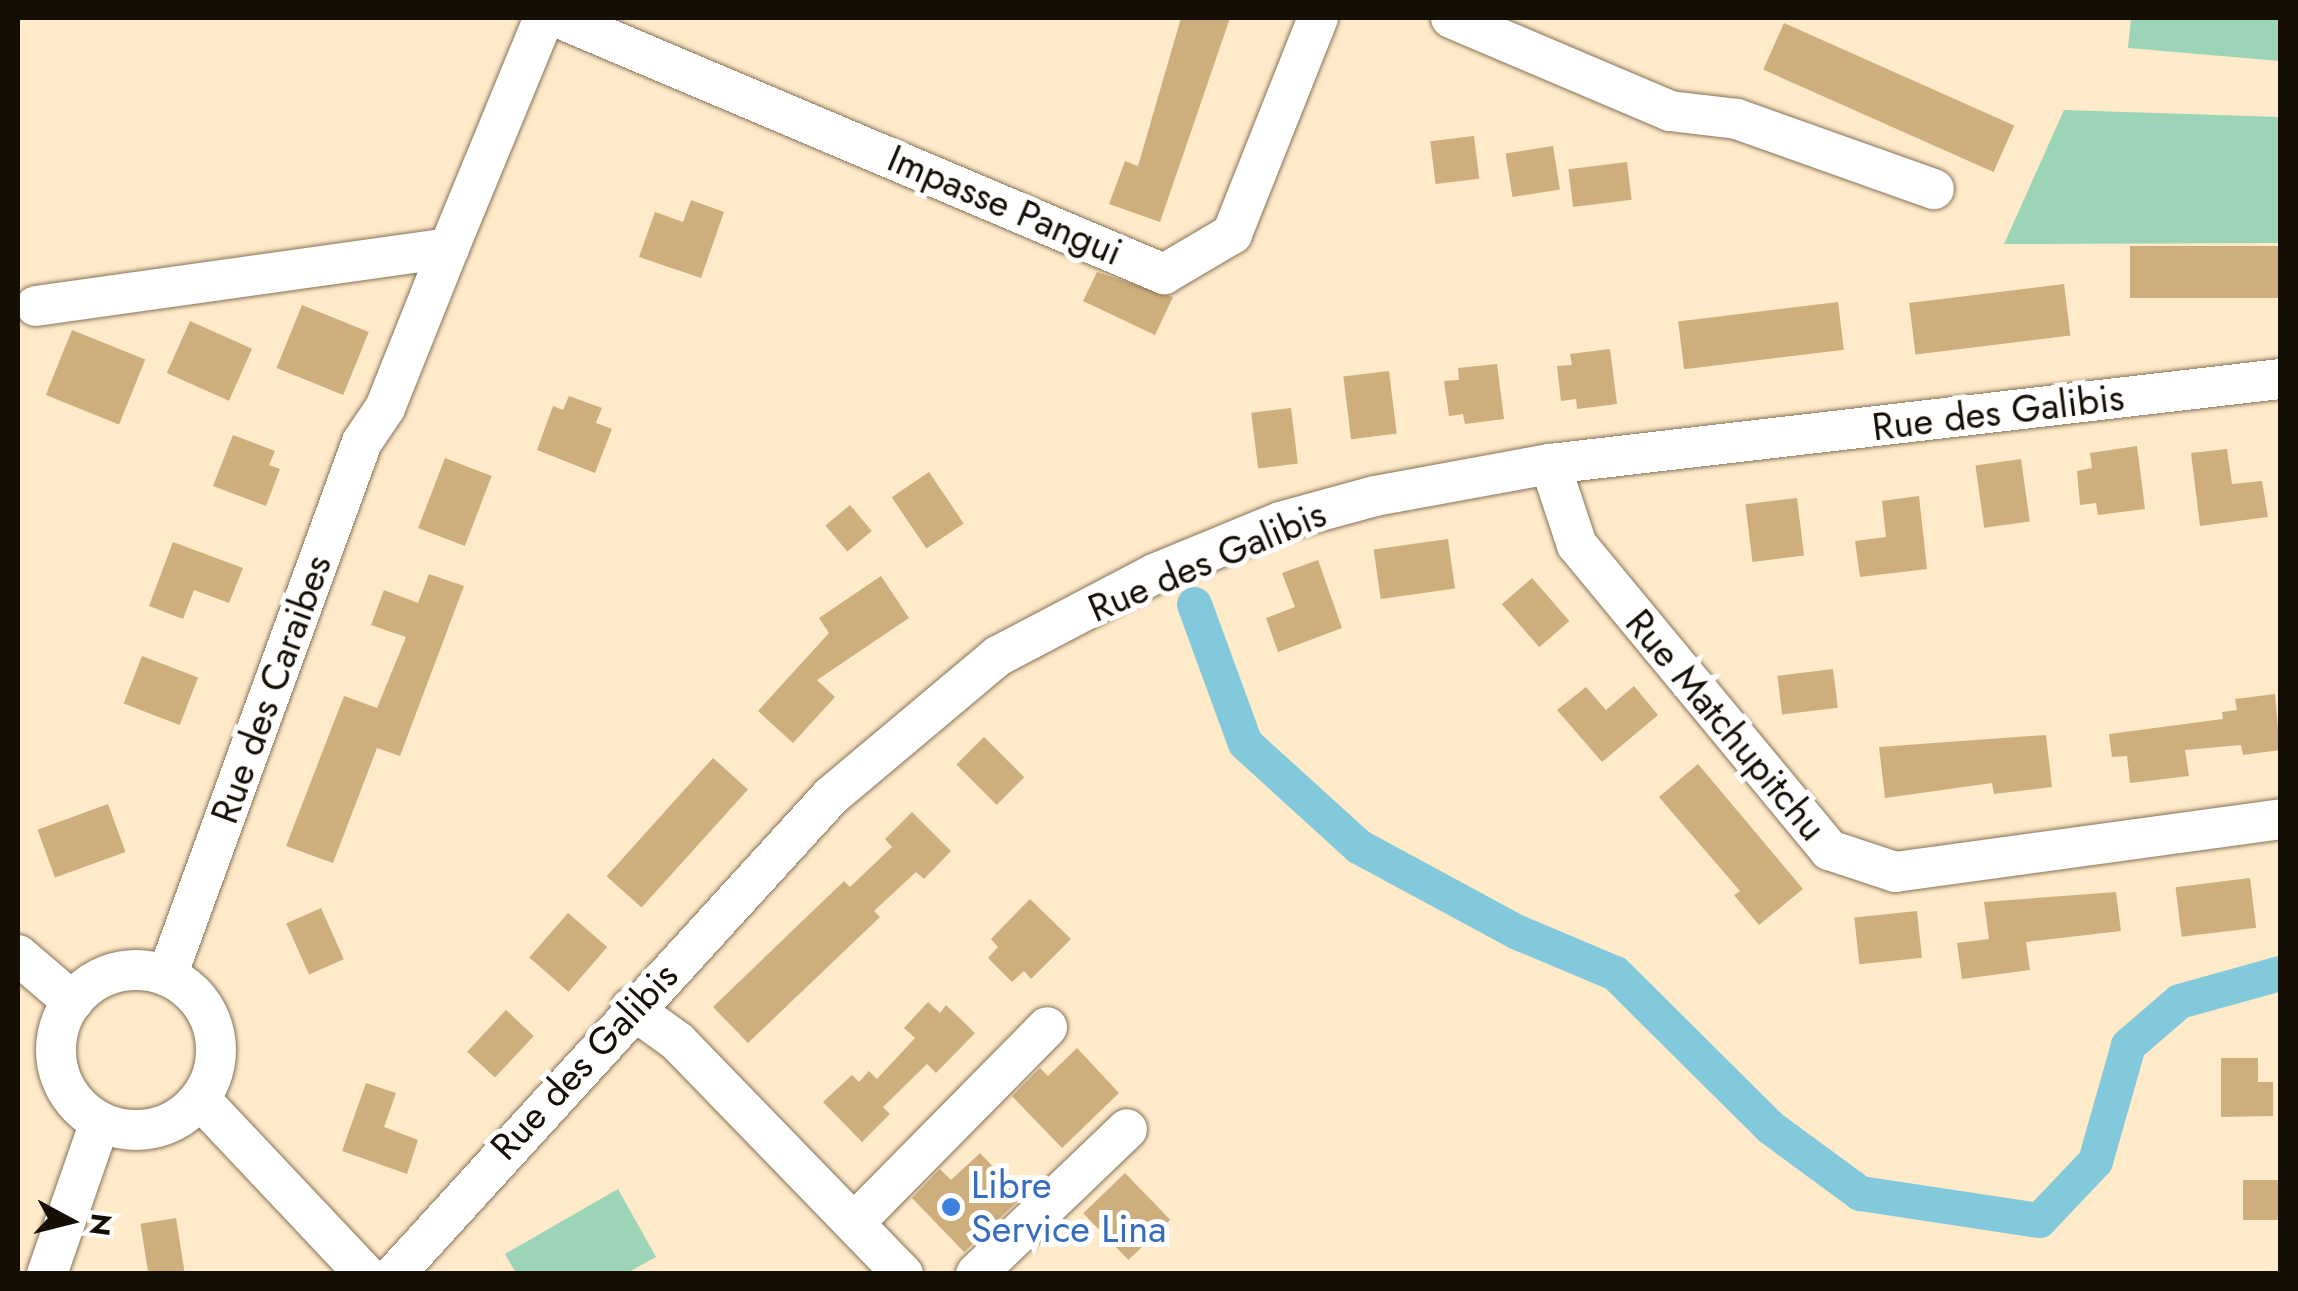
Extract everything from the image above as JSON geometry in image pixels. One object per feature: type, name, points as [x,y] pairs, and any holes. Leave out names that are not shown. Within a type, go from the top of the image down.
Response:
[{"type":"street","name":"Impasse Pangui","points":[[546,24],[1164,274],[1232,234],[1318,18]]},
{"type":"street","points":[[1450,18],[1670,111],[1737,118],[1934,190]]},
{"type":"street","name":"Rue des Caraibes","points":[[167,976],[362,442],[385,408],[546,24]]},
{"type":"street","points":[[36,306],[449,248]]},
{"type":"street","name":"Rue des Galibis","points":[[395,1274],[632,1008],[831,796],[998,656],[1154,574],[1280,522],[1375,496],[1550,464],[2280,379]]},
{"type":"street","name":"Rue Matchupitchu","points":[[1550,464],[1577,545],[1829,850],[1895,872],[2280,820]]},
{"type":"street","points":[[18,955],[72,1002]]},
{"type":"street","points":[[116,973],[167,976],[192,992],[209,1015],[216,1044],[214,1072],[200,1098],[165,1126],[121,1129],[100,1122],[63,1082],[56,1054],[72,1002],[116,973]]},
{"type":"street","points":[[632,1008],[678,1041],[903,1274]]},
{"type":"street","points":[[854,1223],[1047,1027]]},
{"type":"street","points":[[200,1098],[364,1274]]},
{"type":"street","points":[[46,1274],[100,1122]]},
{"type":"street","points":[[976,1274],[1127,1129]]},
{"type":"green space","points":[[2131,18],[2280,18],[2280,61],[2128,48]]},
{"type":"green space","points":[[2064,110],[2280,117],[2280,243],[2004,244]]},
{"type":"green space","points":[[618,1189],[656,1257],[627,1273],[516,1273],[505,1254]]},
{"type":"building","points":[[1181,18],[1230,18],[1160,222],[1109,204],[1125,161],[1138,166]]},
{"type":"building","points":[[1784,23],[2014,125],[1993,172],[1763,70]]},
{"type":"building","points":[[1474,136],[1479,179],[1436,184],[1430,141]]},
{"type":"building","points":[[1553,146],[1560,189],[1512,197],[1506,154]]},
{"type":"building","points":[[1627,162],[1632,200],[1573,207],[1568,169]]},
{"type":"building","points":[[691,200],[724,212],[701,278],[639,257],[655,212],[683,222]]},
{"type":"building","points":[[2130,246],[2280,246],[2280,298],[2130,298]]},
{"type":"building","points":[[1097,272],[1173,297],[1155,335],[1083,301]]},
{"type":"building","points":[[2064,284],[2070,336],[1916,355],[1909,303]]},
{"type":"building","points":[[1838,302],[1844,350],[1684,369],[1678,322]]},
{"type":"building","points":[[302,305],[369,332],[343,395],[277,368]]},
{"type":"building","points":[[190,321],[252,349],[229,401],[167,373]]},
{"type":"building","points":[[72,330],[145,360],[119,424],[46,395]]},
{"type":"building","points":[[1610,349],[1617,404],[1577,409],[1576,399],[1561,401],[1557,366],[1572,365],[1570,354]]},
{"type":"building","points":[[1497,364],[1504,419],[1465,424],[1463,414],[1449,416],[1444,381],[1459,380],[1458,368]]},
{"type":"building","points":[[1389,371],[1397,434],[1351,439],[1343,377]]},
{"type":"building","points":[[569,396],[602,408],[596,423],[612,429],[595,473],[537,450],[553,406],[563,410]]},
{"type":"building","points":[[1291,408],[1298,464],[1258,468],[1251,413]]},
{"type":"building","points":[[233,435],[275,451],[269,465],[280,469],[266,506],[213,486]]},
{"type":"building","points":[[2137,446],[2145,509],[2098,515],[2096,503],[2080,505],[2077,471],[2092,468],[2090,453]]},
{"type":"building","points":[[2227,449],[2232,484],[2262,481],[2268,517],[2200,526],[2191,453]]},
{"type":"building","points":[[445,458],[492,476],[465,546],[418,528]]},
{"type":"building","points":[[2021,459],[2030,521],[1984,528],[1975,465]]},
{"type":"building","points":[[929,472],[964,523],[926,549],[892,497]]},
{"type":"building","points":[[1919,496],[1927,569],[1860,577],[1855,541],[1886,537],[1882,501]]},
{"type":"building","points":[[1797,498],[1804,556],[1752,562],[1745,504]]},
{"type":"building","points":[[850,505],[872,531],[847,552],[825,526]]},
{"type":"building","points":[[1448,539],[1455,589],[1381,599],[1374,549]]},
{"type":"building","points":[[173,542],[243,568],[229,603],[194,590],[183,619],[149,606]]},
{"type":"building","points":[[1318,560],[1342,628],[1278,652],[1266,618],[1295,607],[1282,573]]},
{"type":"building","points":[[429,574],[464,586],[400,756],[377,748],[333,863],[286,846],[344,696],[377,708],[406,637],[371,625],[384,590],[418,603]]},
{"type":"building","points":[[881,576],[909,618],[817,680],[835,697],[793,743],[758,711],[829,633],[819,618]]},
{"type":"building","points":[[1532,578],[1569,621],[1539,647],[1502,604]]},
{"type":"building","points":[[142,656],[198,678],[180,725],[124,704]]},
{"type":"building","points":[[1833,669],[1838,708],[1782,715],[1777,676]]},
{"type":"building","points":[[1634,686],[1658,715],[1602,762],[1557,710],[1586,687],[1606,710]]},
{"type":"building","points":[[2275,694],[2280,750],[2243,755],[2241,745],[2185,750],[2189,776],[2130,783],[2127,756],[2112,757],[2109,734],[2223,719],[2222,712],[2237,710],[2235,699]]},
{"type":"building","points":[[2046,735],[2052,787],[1994,794],[1992,783],[1885,798],[1879,747]]},
{"type":"building","points":[[984,737],[1024,777],[997,805],[956,765]]},
{"type":"building","points":[[713,758],[748,789],[642,908],[607,876]]},
{"type":"building","points":[[1698,764],[1803,889],[1759,925],[1734,895],[1740,891],[1659,797]]},
{"type":"building","points":[[108,804],[125,852],[55,878],[38,830]]},
{"type":"building","points":[[912,812],[951,851],[924,879],[916,872],[874,911],[880,917],[748,1043],[713,1007],[844,881],[850,887],[892,847],[885,839]]},
{"type":"building","points":[[2250,878],[2256,928],[2182,937],[2176,887]]},
{"type":"building","points":[[2116,892],[2121,931],[2026,942],[2030,970],[1962,979],[1957,943],[1989,939],[1984,902]]},
{"type":"building","points":[[1030,899],[1071,939],[1031,979],[1024,971],[1012,982],[988,958],[998,947],[991,939]]},
{"type":"building","points":[[321,908],[344,959],[309,975],[286,923]]},
{"type":"building","points":[[1917,911],[1922,958],[1859,964],[1854,918]]},
{"type":"building","points":[[568,913],[607,947],[569,992],[529,958]]},
{"type":"building","points":[[928,1002],[940,1013],[946,1005],[975,1033],[936,1073],[927,1064],[883,1107],[890,1114],[862,1142],[823,1102],[852,1075],[859,1082],[869,1071],[877,1079],[915,1038],[904,1028]]},
{"type":"building","points":[[506,1010],[534,1036],[495,1078],[467,1052]]},
{"type":"building","points":[[1077,1048],[1119,1093],[1062,1148],[1012,1096],[1040,1068],[1048,1076]]},
{"type":"building","points":[[2221,1058],[2258,1058],[2258,1082],[2273,1082],[2273,1116],[2221,1117]]},
{"type":"building","points":[[366,1083],[396,1093],[384,1127],[418,1140],[407,1174],[342,1151]]},
{"type":"building","points":[[980,1153],[1022,1197],[964,1252],[912,1198],[940,1169],[951,1180]]},
{"type":"building","points":[[1125,1173],[1170,1220],[1128,1260],[1083,1213]]},
{"type":"building","points":[[2243,1180],[2280,1180],[2280,1220],[2243,1220]]},
{"type":"building","points":[[176,1218],[185,1274],[148,1274],[140,1224]]},
{"type":"waterway","points":[[1194,604],[1245,743],[1358,846],[1515,931],[1615,973],[1770,1127],[1860,1193],[2039,1220],[2095,1161],[2128,1045],[2179,1001],[2280,973]]},
{"type":"place","name":"Libre Service Lina","points":[[951,1207]]}]
